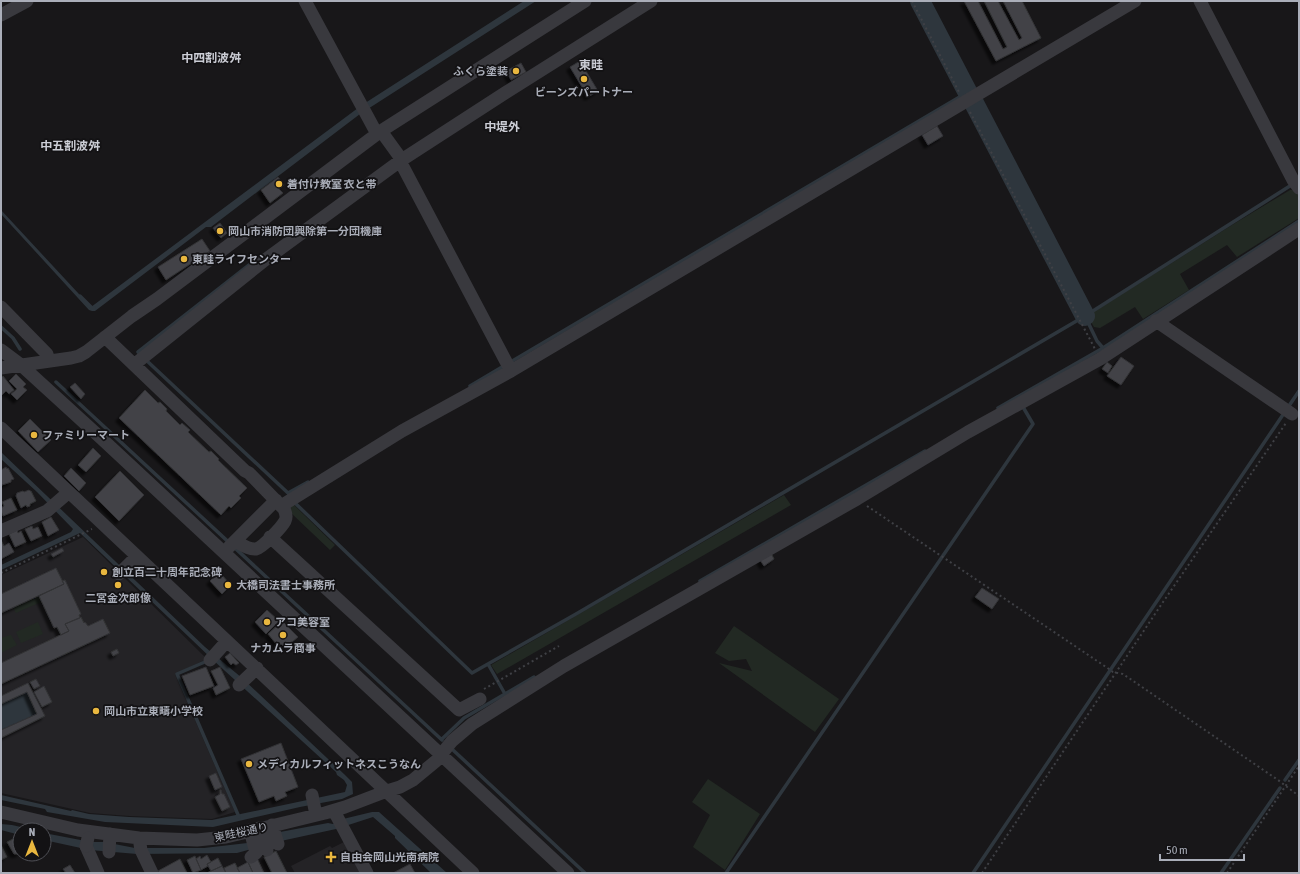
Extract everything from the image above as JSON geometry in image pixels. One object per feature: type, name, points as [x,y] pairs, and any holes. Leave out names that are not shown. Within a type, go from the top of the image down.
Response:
[{"type":"street","points":[[1,15],[28,1]]},
{"type":"street","points":[[305,1],[362,109],[400,158],[508,367]]},
{"type":"street","points":[[1,368],[48,362],[79,356],[86,352],[379,132],[585,1]]},
{"type":"street","points":[[135,364],[265,260],[400,158],[651,1]]},
{"type":"street","points":[[230,546],[285,501],[962,98],[1134,1]]},
{"type":"street","points":[[1200,1],[1296,185]]},
{"type":"street","name":"東畦桜通り","points":[[2,818],[88,839],[141,848],[226,837],[263,840],[314,805],[339,819],[387,791],[400,787],[413,780],[430,767],[452,741],[472,724],[558,670],[857,499],[968,432],[1100,359],[1299,229]]},
{"type":"street","points":[[1,306],[47,354],[48,362]]},
{"type":"street","points":[[1156,321],[1288,412]]},
{"type":"street","points":[[105,337],[285,501],[285,521],[258,549],[230,546]]},
{"type":"street","points":[[1,350],[21,365],[230,546],[441,755],[568,873]]},
{"type":"street","points":[[1,428],[387,791],[472,873]]},
{"type":"street","points":[[1,531],[47,511],[69,492]]},
{"type":"street","points":[[270,537],[460,710],[480,699]]},
{"type":"street","points":[[123,570],[137,556]]},
{"type":"street","points":[[213,657],[227,641]]},
{"type":"street","points":[[242,682],[256,668]]},
{"type":"street","points":[[339,819],[367,873]]},
{"type":"street","points":[[88,839],[98,873]]},
{"type":"street","points":[[141,848],[152,873]]},
{"type":"path","points":[[912,1],[1080,323],[1095,348]]},
{"type":"path","points":[[982,873],[1115,672],[1171,591],[1288,412]]},
{"type":"path","points":[[857,499],[1109,669],[1123,674],[1299,796]]},
{"type":"path","points":[[1,573],[89,532]]},
{"type":"path","points":[[496,682],[559,646]]},
{"type":"path","points":[[1227,873],[1299,766]]},
{"type":"shaded area","points":[[524,1],[536,1],[360,114],[211,227],[206,227],[95,311],[89,310],[1,214],[1,210],[91,307],[362,105]]},
{"type":"shaded area","points":[[1290,190],[1295,190],[1299,194],[1299,218],[1237,257],[1227,245],[1180,274],[1189,290],[1143,319],[1135,307],[1100,328],[1094,327],[1091,322],[1092,313]]},
{"type":"shaded area","points":[[1,452],[205,647],[242,678],[344,774],[352,782],[353,794],[342,799],[213,827],[105,822],[47,812],[45,809],[1,800],[1,795],[89,814],[212,820],[345,792],[347,785],[336,772],[213,660],[80,533],[1,570],[1,565],[71,532],[73,529],[37,492],[1,459]]},
{"type":"shaded area","points":[[784,495],[791,505],[497,674],[491,665]]},
{"type":"shaded area","points":[[293,504],[335,545],[330,550],[291,513],[289,507]]},
{"type":"shaded area","name":"岡山市立東疇小学校","points":[[83,537],[207,659],[175,674],[235,812],[212,819],[90,813],[1,793],[1,575]]},
{"type":"shaded area","points":[[39,596],[41,602],[16,613],[13,608]]},
{"type":"shaded area","points":[[38,622],[43,634],[21,643],[16,632]]},
{"type":"shaded area","points":[[734,626],[839,699],[815,732],[719,663],[752,671],[746,659],[729,661],[715,653]]},
{"type":"shaded area","points":[[11,635],[17,645],[1,653],[1,638]]},
{"type":"shaded area","points":[[27,692],[37,714],[1,730],[1,704]]},
{"type":"shaded area","points":[[708,779],[760,814],[725,870],[693,847],[710,815],[692,802]]},
{"type":"shaded area","points":[[372,812],[379,812],[447,873],[431,873],[395,838],[395,836],[373,817],[336,829],[281,841],[237,853],[137,854],[90,850],[52,842],[52,835],[135,848],[204,848],[256,842],[280,832],[328,823],[333,824],[343,819]]},
{"type":"shaded area","points":[[1,824],[12,825],[12,833],[1,830]]},
{"type":"shaded area","name":"自由会岡山光南病院","points":[[346,841],[363,873],[295,873],[291,866],[330,846],[332,848]]},
{"type":"building","points":[[964,1],[978,1],[1003,49],[1007,47],[984,1],[998,1],[1019,40],[1022,38],[1003,1],[1022,1],[1041,38],[996,61]]},
{"type":"building","points":[[580,61],[598,91],[588,97],[570,67]]},
{"type":"building","points":[[521,63],[526,72],[511,80],[506,71]]},
{"type":"building","points":[[937,126],[943,136],[928,145],[922,135]]},
{"type":"building","points":[[278,177],[284,185],[279,189],[283,193],[270,203],[261,190]]},
{"type":"building","name":"岡山市消防団興除第一分団機庫","points":[[220,223],[227,233],[221,238],[213,228]]},
{"type":"building","name":"東畦ライフセンター","points":[[202,239],[210,251],[166,280],[158,267]]},
{"type":"building","points":[[1121,357],[1134,366],[1121,385],[1107,376]]},
{"type":"building","points":[[1107,362],[1112,366],[1108,373],[1102,369]]},
{"type":"building","points":[[16,374],[26,384],[23,387],[27,390],[17,400],[11,394],[17,389],[9,381]]},
{"type":"building","points":[[3,376],[14,390],[9,394],[6,391],[1,396],[1,377]]},
{"type":"building","points":[[75,383],[85,394],[81,399],[70,387]]},
{"type":"building","points":[[145,390],[158,403],[160,402],[167,409],[166,411],[180,425],[182,423],[190,430],[188,432],[209,452],[211,451],[219,459],[218,460],[247,488],[239,496],[241,498],[231,508],[229,506],[221,515],[119,418]]},
{"type":"building","points":[[30,419],[51,440],[38,452],[18,431]]},
{"type":"building","points":[[93,448],[101,456],[86,472],[78,465]]},
{"type":"building","points":[[6,467],[14,479],[11,480],[11,482],[2,485],[1,470]]},
{"type":"building","points":[[71,468],[86,483],[79,491],[64,476]]},
{"type":"building","points":[[120,471],[144,495],[119,521],[95,497]]},
{"type":"building","points":[[29,490],[36,501],[30,504],[30,506],[27,507],[26,505],[21,508],[16,496],[17,493]]},
{"type":"building","points":[[11,498],[17,510],[3,516],[1,508],[4,506],[2,502]]},
{"type":"building","points":[[51,517],[59,530],[48,536],[42,522]]},
{"type":"building","points":[[32,526],[33,529],[38,527],[42,536],[31,541],[25,529]]},
{"type":"building","points":[[17,530],[18,533],[21,531],[26,542],[15,547],[9,534]]},
{"type":"building","points":[[1,540],[4,546],[9,543],[14,552],[1,559]]},
{"type":"building","points":[[62,548],[64,551],[53,557],[51,554]]},
{"type":"building","points":[[771,553],[774,559],[764,566],[760,560]]},
{"type":"building","points":[[56,568],[64,584],[1,613],[1,594]]},
{"type":"building","points":[[219,572],[231,585],[222,594],[210,581]]},
{"type":"building","points":[[65,580],[81,614],[79,615],[80,618],[65,624],[69,631],[61,635],[57,627],[54,628],[39,596],[64,584],[62,581]]},
{"type":"building","points":[[982,588],[999,599],[992,609],[975,597]]},
{"type":"building","points":[[267,610],[279,621],[266,634],[255,622]]},
{"type":"building","points":[[81,617],[84,623],[85,622],[88,626],[103,619],[110,633],[1,684],[1,663],[69,631],[65,624]]},
{"type":"building","points":[[282,621],[298,637],[285,648],[281,644],[278,646],[268,634]]},
{"type":"building","points":[[117,649],[119,653],[113,656],[111,652]]},
{"type":"building","points":[[230,653],[239,663],[236,665],[233,663],[231,665],[225,657]]},
{"type":"building","points":[[206,667],[214,686],[190,695],[182,676]]},
{"type":"building","points":[[220,667],[230,688],[216,695],[213,688],[218,685],[211,671]]},
{"type":"building","points":[[36,679],[40,686],[34,689],[30,682]]},
{"type":"building","points":[[28,683],[45,716],[1,738],[1,730],[37,714],[27,692],[1,704],[1,696]]},
{"type":"building","points":[[44,686],[52,702],[42,707],[34,692]]},
{"type":"building","points":[[281,743],[298,787],[285,792],[287,796],[276,801],[274,796],[259,802],[241,759]]},
{"type":"building","points":[[216,773],[222,787],[215,790],[209,776]]},
{"type":"building","points":[[220,790],[222,794],[224,794],[230,807],[222,811],[215,797],[220,794]]},
{"type":"building","points":[[12,840],[12,851],[7,842]]},
{"type":"building","points":[[1,845],[7,857],[1,860]]},
{"type":"building","points":[[276,851],[287,873],[272,873],[264,857]]},
{"type":"building","points":[[207,855],[211,862],[207,864],[208,866],[201,870],[196,859],[200,856],[201,859]]},
{"type":"building","points":[[195,856],[201,870],[193,873],[187,860]]},
{"type":"building","points":[[218,858],[222,866],[211,871],[207,864]]},
{"type":"building","points":[[257,858],[264,873],[253,873],[248,862]]},
{"type":"building","points":[[180,859],[187,873],[160,873],[158,871]]},
{"type":"building","points":[[248,862],[253,873],[240,873],[237,868]]},
{"type":"building","points":[[235,863],[240,873],[226,873],[224,868]]},
{"type":"building","points":[[410,864],[415,873],[393,873]]},
{"type":"building","points":[[70,865],[75,873],[66,873],[63,869]]},
{"type":"building","points":[[222,866],[226,873],[207,873],[211,871]]},
{"type":"waterway","points":[[920,1],[969,95]]},
{"type":"waterway","points":[[470,386],[968,92]]},
{"type":"waterway","points":[[974,103],[1085,316]]},
{"type":"waterway","points":[[146,360],[288,493],[295,503],[472,673],[576,614],[1085,316],[1293,184]]},
{"type":"waterway","points":[[998,408],[1103,348],[1299,221]]},
{"type":"waterway","points":[[141,355],[138,352],[259,257]]},
{"type":"waterway","points":[[80,296],[93,309],[94,308]]},
{"type":"waterway","points":[[1085,316],[1097,341],[1103,348]]},
{"type":"waterway","points":[[1,327],[13,338],[20,349]]},
{"type":"waterway","points":[[56,382],[442,740]]},
{"type":"waterway","points":[[973,873],[1299,391]]},
{"type":"waterway","points":[[726,873],[1033,424],[1023,407]]},
{"type":"waterway","points":[[700,581],[925,451]]},
{"type":"waterway","points":[[288,493],[308,482]]},
{"type":"waterway","points":[[207,661],[177,674],[239,817]]},
{"type":"waterway","points":[[488,664],[505,694]]},
{"type":"waterway","points":[[442,739],[464,718],[534,677]]},
{"type":"waterway","points":[[453,750],[585,873]]},
{"type":"waterway","points":[[1285,780],[1299,760]]},
{"type":"waterway","points":[[1221,873],[1280,788]]},
{"type":"place","name":"ふくら塗装","points":[[516,71]]},
{"type":"place","name":"ビーンズパートナー","points":[[584,79]]},
{"type":"place","name":"着付け教室 衣と帯","points":[[279,184]]},
{"type":"place","name":"岡山市消防団興除第一分団機庫","points":[[220,231]]},
{"type":"place","name":"東畦ライフセンター","points":[[184,259]]},
{"type":"place","name":"ファミリーマート","points":[[34,435]]},
{"type":"place","name":"創立百二十周年記念碑","points":[[104,572]]},
{"type":"place","name":"二宮金次郎像","points":[[118,585]]},
{"type":"place","name":"大橋司法書士事務所","points":[[228,585]]},
{"type":"place","name":"アコ美容室","points":[[267,622]]},
{"type":"place","name":"ナカムラ商事","points":[[283,635]]},
{"type":"place","name":"岡山市立東疇小学校","points":[[96,711]]},
{"type":"place","name":"メディカルフィットネスこうなん","points":[[249,764]]},
{"type":"place","name":"自由会岡山光南病院","points":[[331,857]]},
{"type":"district","name":"中四割波舛","points":[[211,58]]},
{"type":"district","name":"東畦","points":[[591,65]]},
{"type":"district","name":"中堤外","points":[[502,127]]},
{"type":"district","name":"中五割波舛","points":[[70,146]]}]
